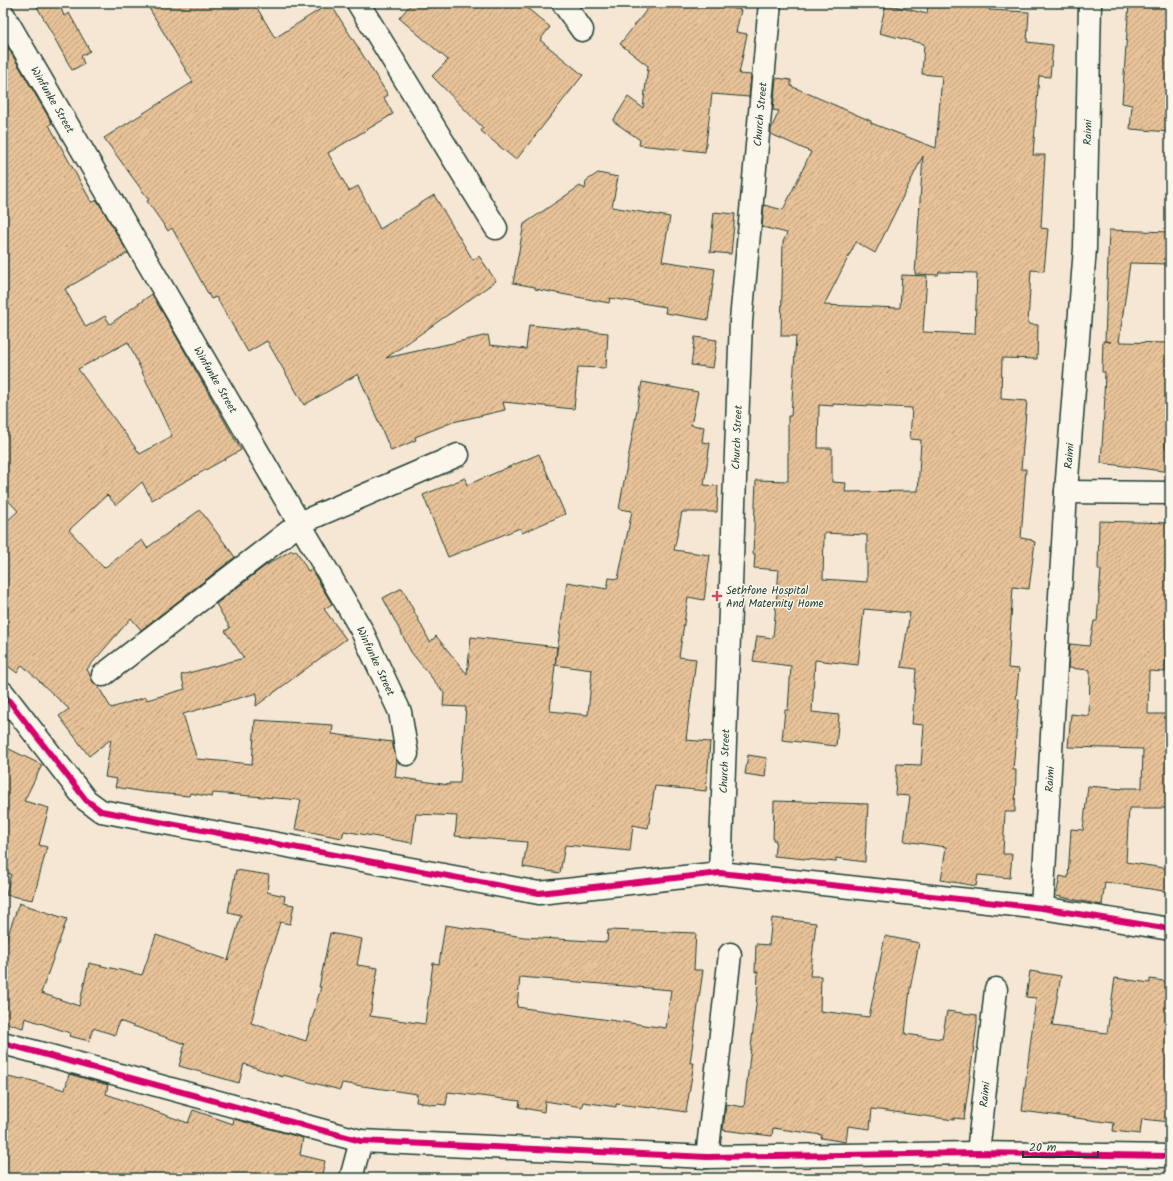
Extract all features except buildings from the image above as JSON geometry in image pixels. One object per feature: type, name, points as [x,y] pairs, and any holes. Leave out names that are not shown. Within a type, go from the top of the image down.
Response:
[{"type":"street","points":[[358,3],[496,228]]},
{"type":"street","points":[[563,3],[582,30]]},
{"type":"street","name":"Church Street","points":[[720,873],[741,321],[770,3]]},
{"type":"street","name":"Raimi","points":[[1042,908],[1066,492],[1085,248],[1090,3]]},
{"type":"street","name":"Winfunke Street","points":[[3,14],[361,629],[400,712],[407,754]]},
{"type":"street","points":[[103,675],[300,523],[458,455]]},
{"type":"street","points":[[1066,492],[1170,493]]},
{"type":"street","points":[[3,693],[86,800],[102,811],[539,893],[720,873],[1042,908],[1170,929]]},
{"type":"street","points":[[706,1157],[730,954]]},
{"type":"street","name":"Raimi","points":[[978,1152],[996,989]]},
{"type":"street","points":[[3,1043],[361,1141],[706,1157],[978,1152],[1170,1156]]},
{"type":"street","points":[[351,1178],[361,1141]]},
{"type":"cycle path","points":[[3,693],[86,800],[101,811],[539,893],[720,873],[1042,908],[1170,929]]},
{"type":"cycle path","points":[[3,1043],[361,1141],[707,1157],[978,1153],[1170,1156]]},
{"type":"place","name":"Sethfone Hospital And Maternity Home","points":[[717,596]]}]
